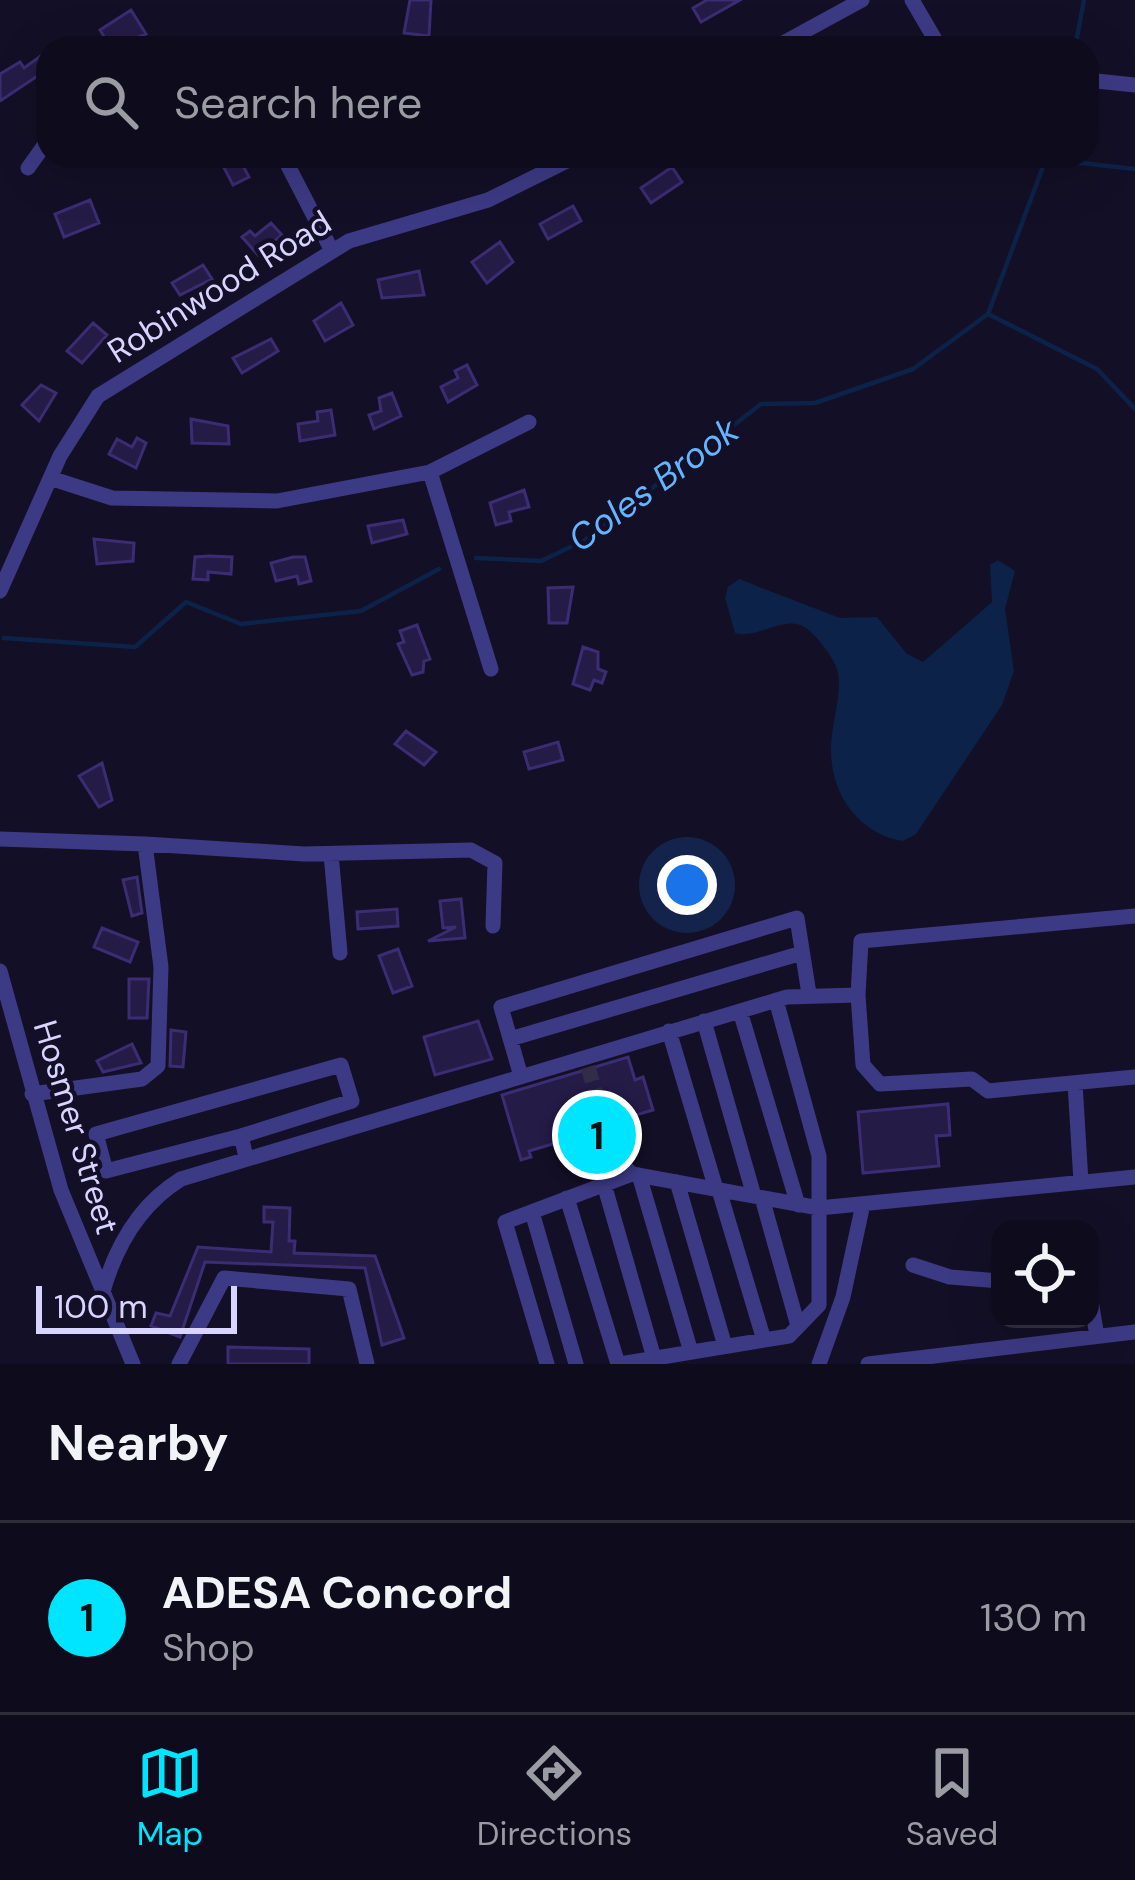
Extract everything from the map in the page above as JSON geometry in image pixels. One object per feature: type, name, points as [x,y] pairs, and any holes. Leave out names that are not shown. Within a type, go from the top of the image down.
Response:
[{"type":"street","points":[[796,36],[862,0]]},
{"type":"street","points":[[911,0],[933,36]]},
{"type":"street","points":[[1099,82],[1135,86]]},
{"type":"street","points":[[28,168],[36,157]]},
{"type":"street","points":[[289,168],[332,251]]},
{"type":"street","name":"Robinwood Road","points":[[0,591],[50,478],[98,396],[370,230],[488,200],[553,168]]},
{"type":"street","points":[[50,478],[112,498],[247,504],[430,472],[529,422]]},
{"type":"street","points":[[430,472],[490,670]]},
{"type":"street","points":[[0,839],[332,854],[471,850],[490,855],[497,872],[494,926]]},
{"type":"street","points":[[32,1094],[142,1079],[158,1066],[161,967],[145,844]]},
{"type":"street","points":[[332,854],[340,953]]},
{"type":"street","points":[[1135,916],[861,941],[858,995],[863,1065],[880,1084],[972,1079],[988,1091],[1135,1077]]},
{"type":"street","points":[[520,1073],[501,1006],[797,917],[809,994]]},
{"type":"street","points":[[510,1039],[802,952]]},
{"type":"street","name":"Hosmer Street","points":[[0,971],[32,1094],[102,1295],[133,1364]]},
{"type":"street","points":[[102,1295],[129,1230],[153,1196],[181,1179],[520,1073],[586,1061],[776,1000],[809,994],[858,995]]},
{"type":"street","points":[[567,1198],[619,1364],[789,1336],[818,1305],[819,1156],[776,1000]]},
{"type":"street","points":[[740,1011],[798,1205]]},
{"type":"street","points":[[704,1021],[798,1326]]},
{"type":"street","points":[[669,1031],[764,1340]]},
{"type":"street","points":[[341,1065],[352,1101],[241,1136],[106,1171],[96,1134],[341,1065]]},
{"type":"street","points":[[1075,1083],[1081,1182]]},
{"type":"street","points":[[604,1124],[614,1156],[635,1174],[691,1352]]},
{"type":"street","points":[[241,1136],[246,1157]]},
{"type":"street","points":[[547,1364],[506,1222],[635,1174],[820,1208],[1135,1177]]},
{"type":"street","points":[[677,1182],[724,1346]]},
{"type":"street","points":[[604,1184],[654,1358]]},
{"type":"street","points":[[819,1364],[842,1297],[863,1204]]},
{"type":"street","points":[[532,1211],[576,1364]]},
{"type":"street","points":[[913,1265],[950,1277],[991,1280]]},
{"type":"street","points":[[179,1364],[224,1278],[350,1289],[367,1364]]},
{"type":"street","points":[[1096,1328],[1097,1336]]},
{"type":"street","points":[[868,1364],[1135,1332]]},
{"type":"water","points":[[998,560],[1015,571],[1005,609],[1014,671],[1002,705],[916,834],[903,841],[887,837],[860,820],[836,781],[831,748],[839,682],[830,655],[798,624],[735,633],[725,598],[728,587],[739,579],[840,618],[877,617],[907,654],[923,662],[992,602],[990,565]]},
{"type":"building","points":[[410,0],[431,0],[429,36],[404,33]]},
{"type":"building","points":[[707,0],[740,0],[701,22],[693,8]]},
{"type":"building","points":[[131,10],[146,34],[104,36],[100,30]]},
{"type":"building","points":[[36,60],[36,77],[0,101],[0,74],[20,62],[24,68]]},
{"type":"building","points":[[224,168],[244,168],[249,177],[233,185]]},
{"type":"building","points":[[671,168],[682,182],[651,203],[641,188]]},
{"type":"building","points":[[90,200],[99,223],[64,237],[55,214]]},
{"type":"building","points":[[573,206],[581,221],[548,239],[540,224]]},
{"type":"building","points":[[271,223],[282,235],[258,255],[242,237],[250,231],[255,236]]},
{"type":"building","points":[[500,242],[513,262],[487,283],[472,262]]},
{"type":"building","points":[[203,265],[212,279],[180,295],[172,283]]},
{"type":"building","points":[[419,271],[424,295],[382,298],[378,280]]},
{"type":"building","points":[[341,303],[353,325],[325,341],[314,321]]},
{"type":"building","points":[[93,323],[107,335],[82,363],[67,351]]},
{"type":"building","points":[[271,339],[278,351],[242,373],[233,358]]},
{"type":"building","points":[[467,365],[477,385],[448,402],[441,387],[458,378],[455,371]]},
{"type":"building","points":[[41,385],[56,393],[39,421],[22,405]]},
{"type":"building","points":[[392,393],[401,416],[374,429],[369,415],[381,411],[379,398]]},
{"type":"building","points":[[331,410],[335,435],[300,441],[298,424],[318,421],[317,412]]},
{"type":"building","points":[[191,419],[228,426],[229,444],[192,443]]},
{"type":"building","points":[[137,438],[146,443],[136,468],[109,454],[117,439],[132,447]]},
{"type":"building","points":[[524,490],[529,507],[509,512],[511,521],[496,525],[490,503]]},
{"type":"building","points":[[403,520],[407,534],[372,543],[368,526]]},
{"type":"building","points":[[94,539],[134,543],[133,561],[97,564]]},
{"type":"building","points":[[195,557],[232,557],[231,574],[208,572],[208,580],[193,579]]},
{"type":"building","points":[[305,557],[311,581],[299,584],[297,576],[276,581],[271,563]]},
{"type":"building","points":[[573,587],[567,623],[549,623],[548,588]]},
{"type":"building","points":[[417,625],[430,659],[424,661],[423,672],[412,675],[398,644],[404,642],[400,631]]},
{"type":"building","points":[[583,647],[598,652],[598,669],[606,672],[602,683],[594,680],[590,690],[573,684]]},
{"type":"building","points":[[406,731],[436,752],[424,765],[395,744]]},
{"type":"building","points":[[558,742],[563,760],[529,769],[524,752]]},
{"type":"building","points":[[102,763],[112,800],[99,807],[79,776]]},
{"type":"building","points":[[137,877],[142,913],[132,916],[123,880]]},
{"type":"building","points":[[461,899],[465,938],[428,941],[456,927],[443,928],[440,901]]},
{"type":"building","points":[[397,909],[398,926],[358,929],[357,912]]},
{"type":"building","points":[[102,928],[138,942],[130,962],[94,947]]},
{"type":"building","points":[[398,949],[412,986],[393,993],[379,956]]},
{"type":"building","points":[[129,979],[149,979],[147,1018],[129,1018]]},
{"type":"building","points":[[478,1021],[492,1059],[435,1075],[424,1037]]},
{"type":"building","points":[[171,1030],[186,1032],[183,1067],[170,1066]]},
{"type":"building","points":[[132,1044],[141,1063],[103,1072],[97,1061]]},
{"type":"building","points":[[628,1057],[635,1080],[643,1077],[653,1110],[616,1121],[601,1113],[593,1127],[557,1138],[559,1142],[529,1151],[531,1157],[521,1160],[502,1095]]},
{"type":"building","points":[[948,1104],[950,1135],[936,1136],[939,1166],[863,1173],[858,1112]]},
{"type":"building","points":[[264,1207],[290,1208],[289,1241],[295,1241],[294,1253],[375,1256],[404,1338],[382,1345],[365,1268],[205,1262],[180,1337],[151,1326],[156,1313],[170,1316],[198,1247],[271,1252],[273,1222],[264,1222]]},
{"type":"building","points":[[228,1347],[309,1349],[309,1364],[228,1364]]},
{"type":"waterway","points":[[1077,36],[1084,0]]},
{"type":"waterway","points":[[1099,165],[1135,169]]},
{"type":"waterway","points":[[988,314],[1043,168]]},
{"type":"waterway","name":"Coles Brook","points":[[476,558],[541,561],[585,540],[761,404],[815,403],[913,369],[988,314],[1097,369],[1135,409]]},
{"type":"waterway","name":"Coles Brook","points":[[4,638],[135,647],[186,602],[241,624],[361,611],[439,569]]},
{"type":"tunnel","points":[[588,1067],[605,1124]]},
{"type":"place","name":"ADESA Concord","points":[[597,1135]]}]
